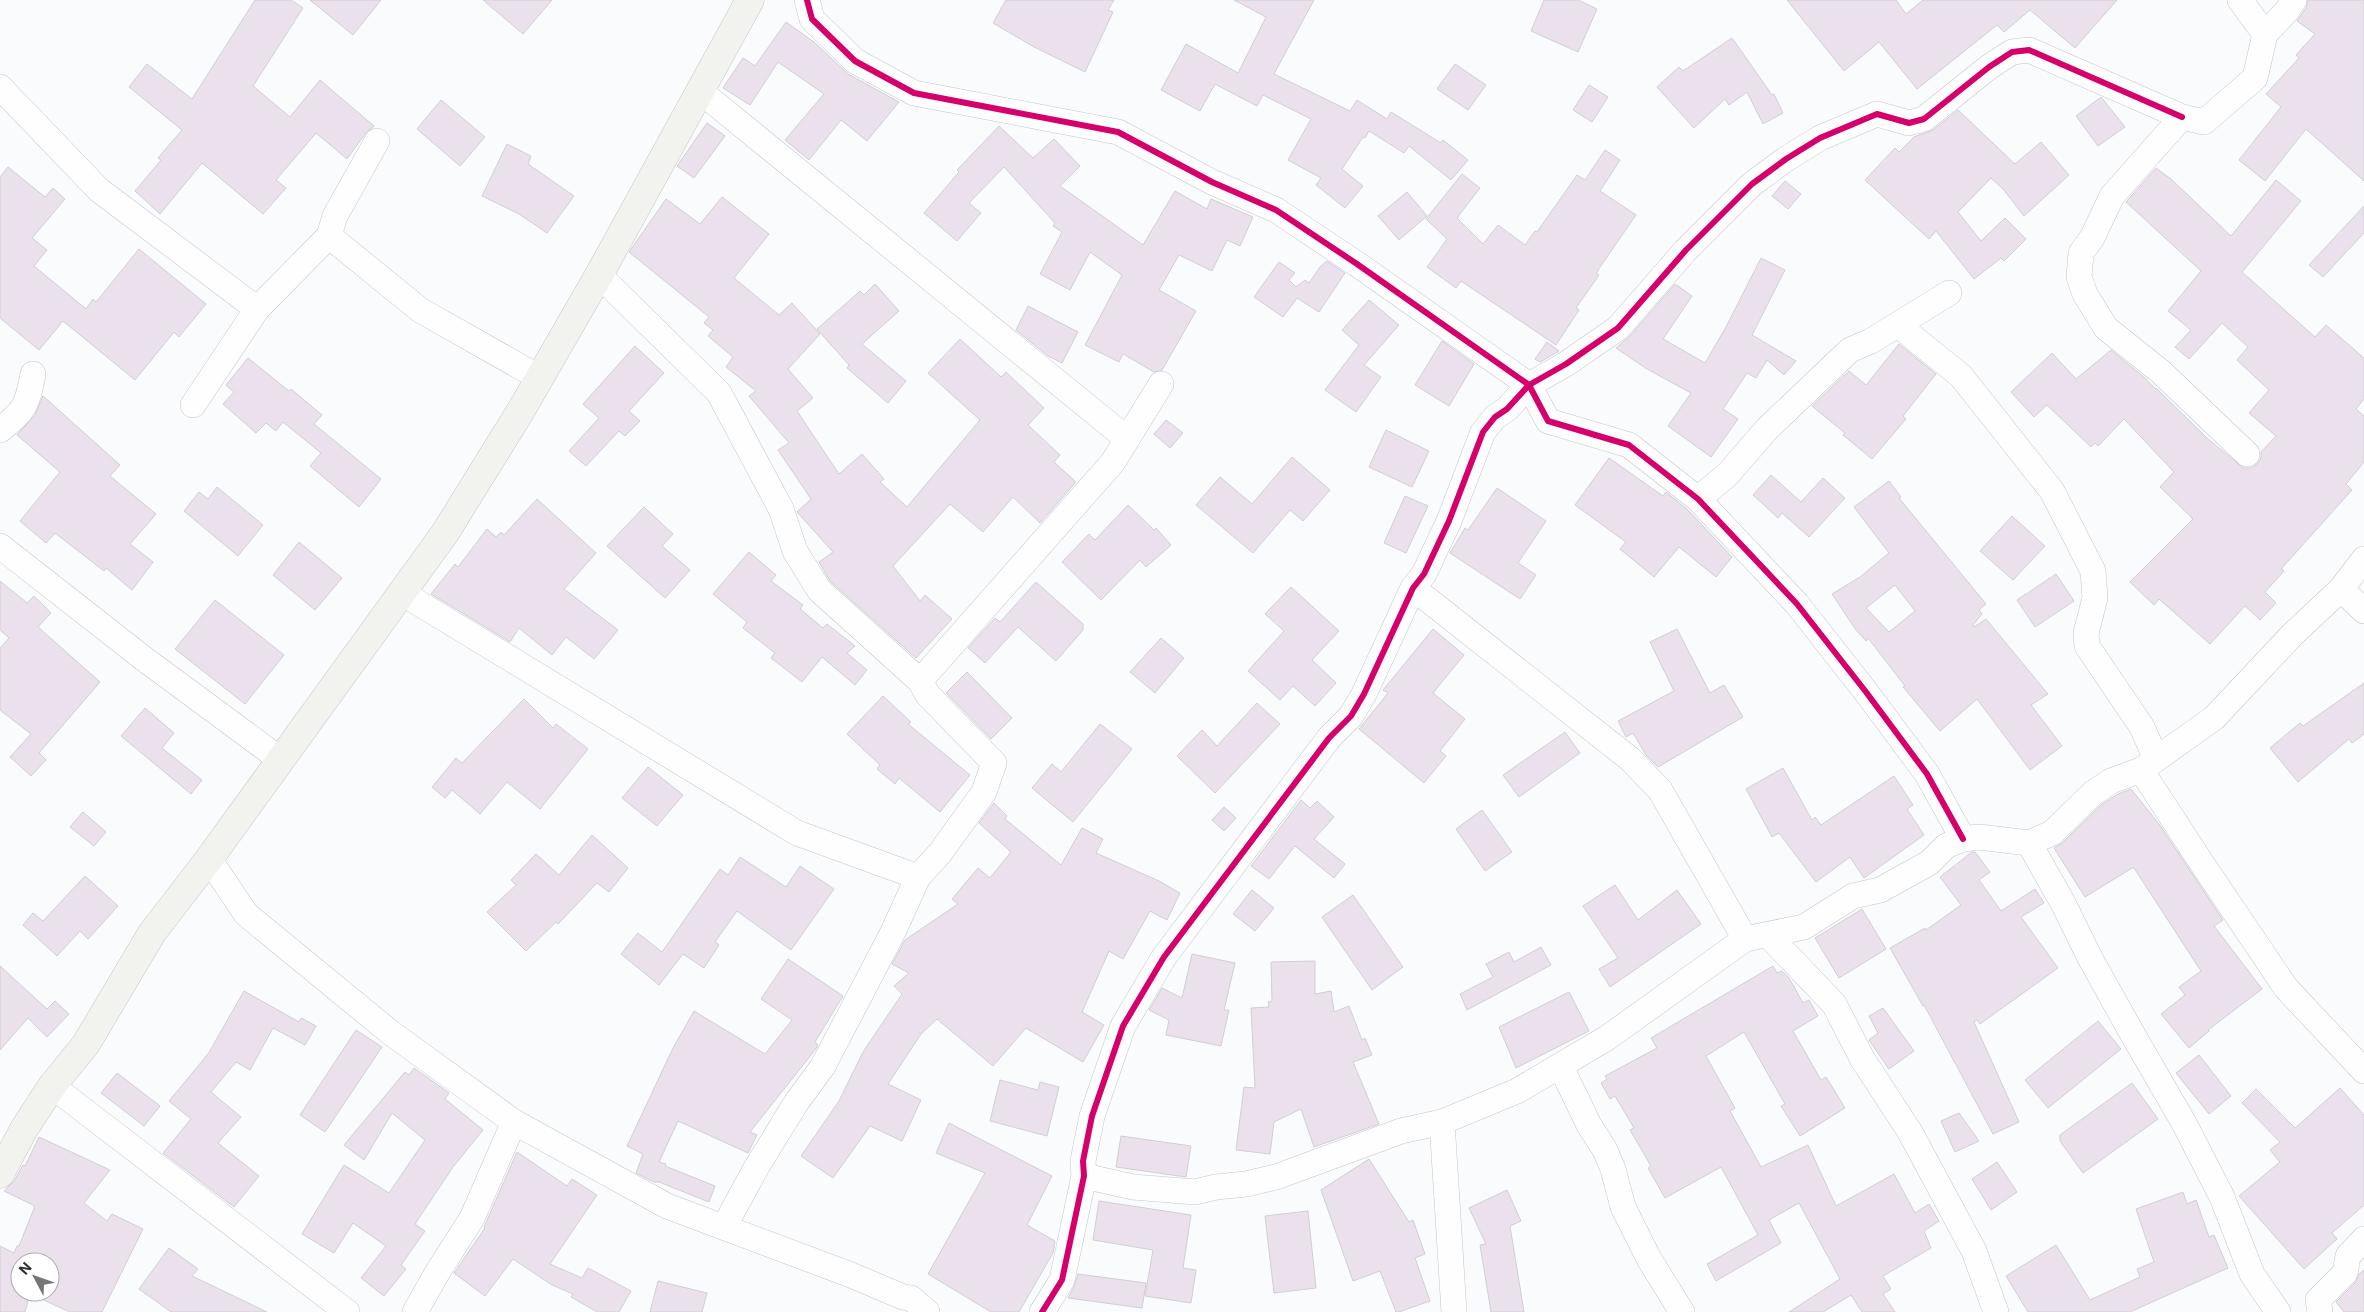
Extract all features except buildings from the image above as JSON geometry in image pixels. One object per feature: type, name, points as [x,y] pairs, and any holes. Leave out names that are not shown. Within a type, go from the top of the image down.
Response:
[{"type":"street","points":[[0,1174],[24,1129],[52,1086],[86,1044],[152,933],[445,533],[540,378],[599,275],[750,0]]},
{"type":"street","points":[[807,0],[812,19],[855,60],[914,93],[1118,132],[1212,182],[1276,210],[1529,385],[1548,421],[1630,444],[1698,499],[1797,604],[1927,774],[1963,839]]},
{"type":"street","points":[[2240,0],[2265,34]]},
{"type":"street","points":[[1042,1312],[1062,1280],[1084,1176],[1083,1160],[1092,1116],[1123,1026],[1164,957],[1329,738],[1350,716],[1364,694],[1414,588],[1424,574],[1450,521],[1483,432],[1495,417],[1507,409],[1529,385],[1566,364],[1618,328],[1706,230],[1752,184],[1786,159],[1820,138],[1877,114],[1909,122],[1924,119],[1989,67],[2012,52],[2029,50],[2182,118],[2204,122],[2255,78],[2265,34],[2286,12],[2294,0]]},
{"type":"street","points":[[0,87],[99,190],[256,309]]},
{"type":"street","points":[[700,91],[1126,438]]},
{"type":"street","points":[[2182,118],[2112,196],[2092,238],[2081,253],[2078,277],[2094,312],[2106,328],[2161,372],[2247,454]]},
{"type":"street","points":[[193,405],[256,309],[329,236],[335,216],[377,141]]},
{"type":"street","points":[[329,236],[420,310],[540,378]]},
{"type":"street","points":[[599,275],[720,393],[781,509],[795,551],[819,590],[920,681],[928,695],[994,764],[984,792],[940,853],[918,877],[893,932],[823,1066],[776,1135],[724,1227]]},
{"type":"street","points":[[1698,499],[1727,474],[1767,430],[1850,350],[1871,341],[1949,293]]},
{"type":"street","points":[[1898,325],[1961,376],[2052,491],[2093,571],[2095,598],[2086,633],[2087,646],[2142,727],[2149,764],[2200,862],[2286,988],[2364,1072]]},
{"type":"street","points":[[0,430],[20,414],[27,402],[33,374]]},
{"type":"street","points":[[920,681],[1112,462],[1161,384]]},
{"type":"street","points":[[0,546],[143,658],[280,760]]},
{"type":"street","points":[[1084,1176],[1133,1187],[1195,1192],[1216,1186],[1246,1184],[1276,1177],[1402,1131],[1442,1122],[1517,1091],[1561,1067],[1575,1056],[1607,1038],[1757,937],[1804,927],[1853,896],[1880,890],[1929,864],[1946,846],[1963,839],[1979,837],[2029,843],[2052,832],[2093,793],[2111,781],[2149,764],[2214,718],[2292,635],[2341,589],[2364,559]]},
{"type":"street","points":[[1414,588],[1630,759],[1660,790],[1757,937],[1834,1004],[1863,1060],[1910,1132],[1974,1251],[1996,1312]]},
{"type":"street","points":[[2341,589],[2364,611]]},
{"type":"street","points":[[402,593],[797,834],[918,877]]},
{"type":"street","points":[[2029,843],[2064,905],[2090,958],[2184,1123],[2222,1197],[2252,1274],[2278,1312]]},
{"type":"street","points":[[208,859],[246,914],[391,1033],[514,1122],[667,1206],[851,1275],[903,1297],[911,1298],[927,1312]]},
{"type":"street","points":[[1561,1067],[1613,1169],[1623,1207],[1682,1312]]},
{"type":"street","points":[[52,1086],[347,1312]]},
{"type":"street","points":[[415,1312],[472,1218],[514,1122]]},
{"type":"street","points":[[1442,1122],[1454,1312]]},
{"type":"street","points":[[2320,1312],[2318,1300],[2344,1273],[2348,1256],[2364,1239]]},
{"type":"cycle path","points":[[807,0],[812,19],[855,61],[914,93],[1118,132],[1212,182],[1276,210],[1357,264],[1529,385],[1548,421],[1629,445],[1698,499],[1797,604],[1927,774],[1963,839]]},
{"type":"cycle path","points":[[1042,1312],[1062,1280],[1084,1176],[1083,1161],[1092,1116],[1123,1026],[1164,957],[1329,738],[1351,716],[1364,694],[1413,588],[1424,574],[1449,521],[1483,432],[1495,417],[1507,409],[1529,385],[1566,364],[1618,328],[1686,250],[1752,184],[1786,159],[1820,138],[1877,114],[1909,123],[1924,119],[1989,67],[2012,52],[2029,50],[2182,117]]}]
